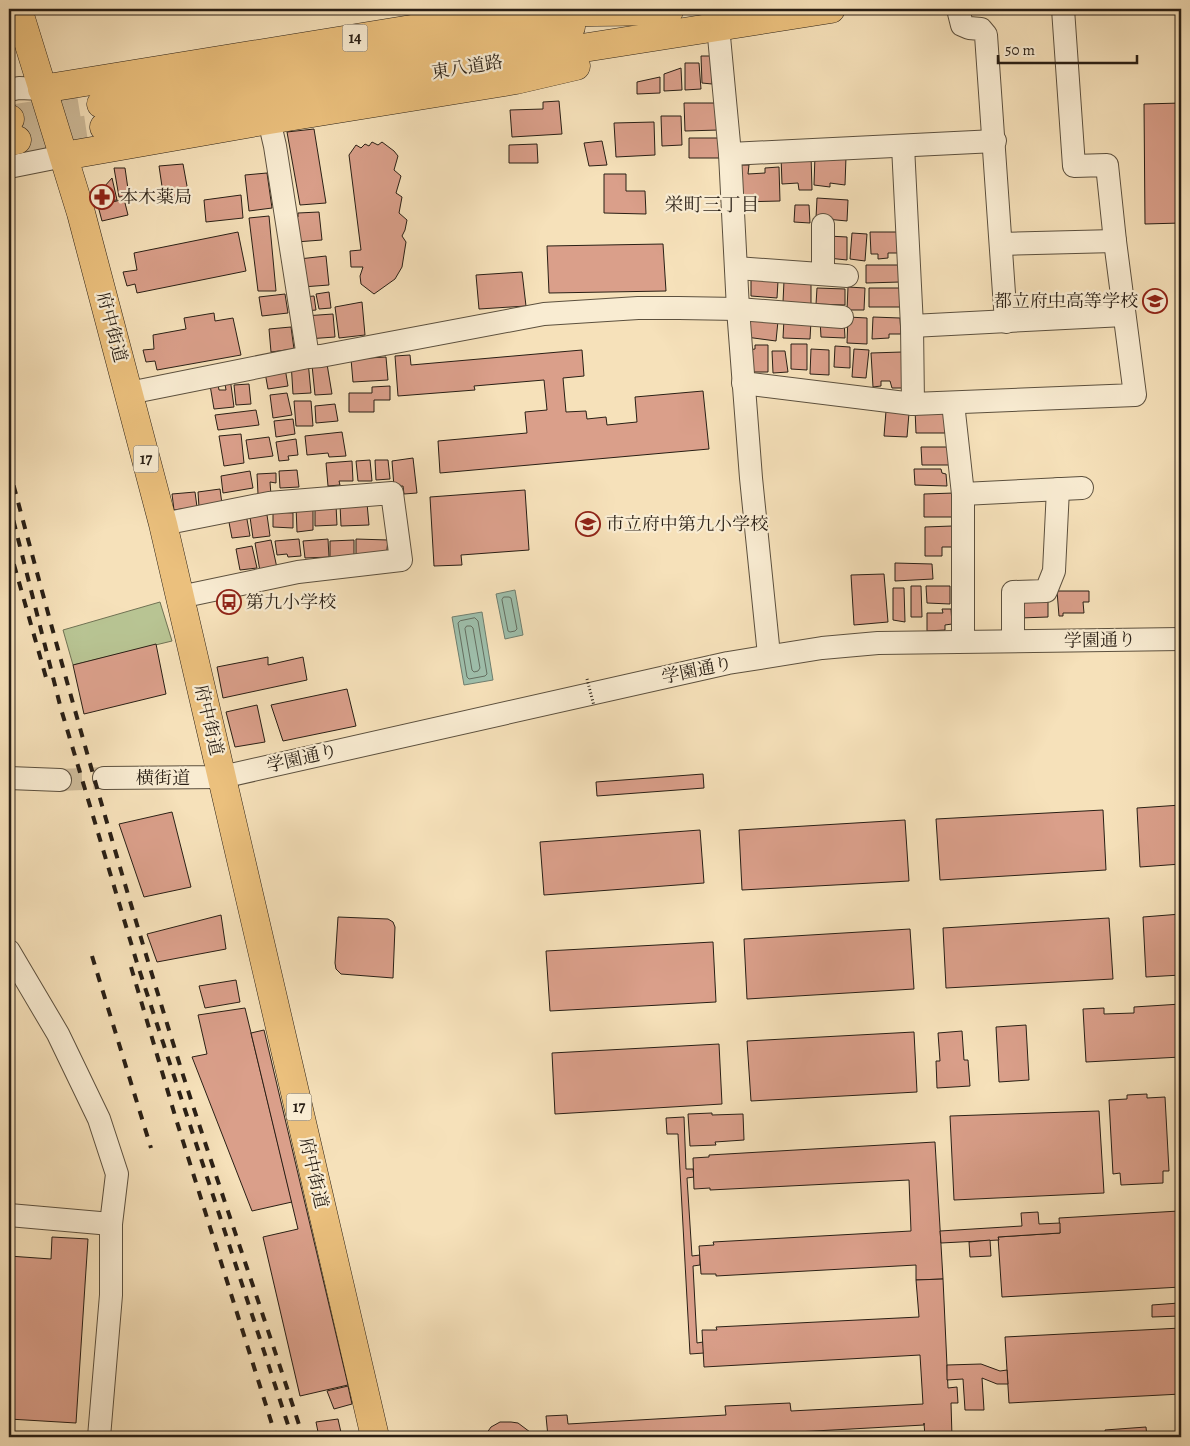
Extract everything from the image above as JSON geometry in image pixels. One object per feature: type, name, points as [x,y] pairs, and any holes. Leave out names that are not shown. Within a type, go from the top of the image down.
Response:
[{"type":"main road","name":"府中街道","points":[[18,9],[64,156],[106,304],[164,524],[375,1437]]},
{"type":"main road","name":"東八道路","points":[[102,115],[226,104],[674,18],[718,26],[830,9]]},
{"type":"main road","name":"14","points":[[42,89],[472,19],[559,12],[674,18]]},
{"type":"main road","name":"14","points":[[64,156],[269,120],[516,80],[566,69],[674,18]]},
{"type":"street","points":[[958,9],[962,25],[981,29],[986,35],[995,141],[1006,322]]},
{"type":"street","points":[[743,383],[913,404],[1135,395],[1107,165],[1074,166],[1063,9]]},
{"type":"street","points":[[718,26],[730,154],[738,309],[750,478],[769,655]]},
{"type":"street","points":[[9,90],[19,88],[42,89]]},
{"type":"street","points":[[269,120],[275,146],[308,357]]},
{"type":"street","points":[[730,154],[995,141]]},
{"type":"street","points":[[903,146],[912,326],[913,404]]},
{"type":"street","points":[[9,167],[64,156]]},
{"type":"street","points":[[823,224],[823,274]]},
{"type":"street","points":[[1001,244],[1115,241]]},
{"type":"street","points":[[736,268],[847,276]]},
{"type":"street","points":[[129,393],[308,357],[544,314],[638,308],[738,309],[842,317]]},
{"type":"street","points":[[912,326],[1124,315]]},
{"type":"street","points":[[953,403],[963,494],[964,641]]},
{"type":"street","points":[[963,494],[1082,488]]},
{"type":"street","points":[[1013,641],[1012,592],[1046,591],[1054,571],[1058,489]]},
{"type":"street","points":[[164,524],[269,503],[392,493],[401,560],[298,572],[180,597]]},
{"type":"street","name":"学園通り","points":[[222,776],[602,690],[769,655],[849,645],[964,641],[1181,639]]},
{"type":"street","name":"横街道","points":[[104,778],[222,776]]},
{"type":"street","points":[[9,778],[60,780]]},
{"type":"street","points":[[9,951],[58,1034],[99,1120],[117,1174],[111,1224],[111,1295],[99,1437]]},
{"type":"street","points":[[9,1215],[111,1224]]},
{"type":"path","points":[[587,679],[594,706]]},
{"type":"shaded area","points":[[160,602],[172,641],[73,665],[63,630]]},
{"type":"water","points":[[515,590],[523,635],[505,639],[496,594]]},
{"type":"water","points":[[482,612],[493,680],[464,685],[452,617]]},
{"type":"building","points":[[701,56],[711,56],[712,84],[702,83]]},
{"type":"building","points":[[685,63],[699,63],[701,89],[685,90]]},
{"type":"building","points":[[681,68],[682,90],[664,91],[664,74]]},
{"type":"building","points":[[660,77],[660,93],[637,94],[637,82]]},
{"type":"building","points":[[559,101],[562,134],[512,137],[510,110],[543,109],[543,102]]},
{"type":"building","points":[[684,103],[717,103],[719,130],[685,131]]},
{"type":"building","points":[[1181,103],[1181,223],[1145,224],[1144,104]]},
{"type":"building","points":[[661,116],[681,116],[682,145],[662,146]]},
{"type":"building","points":[[654,122],[655,155],[616,157],[614,123]]},
{"type":"building","points":[[314,129],[326,203],[300,205],[287,132]]},
{"type":"building","points":[[689,138],[719,138],[720,158],[689,158]]},
{"type":"building","points":[[602,141],[607,165],[589,166],[584,143]]},
{"type":"building","points":[[372,142],[378,145],[382,142],[398,156],[394,170],[401,176],[396,193],[402,197],[399,213],[407,220],[402,236],[406,242],[402,267],[395,279],[374,294],[361,284],[360,276],[363,267],[351,267],[350,251],[361,250],[349,155],[356,145],[361,148],[365,144],[369,146]]},
{"type":"building","points":[[537,144],[538,163],[509,163],[509,145]]},
{"type":"building","points":[[811,155],[812,190],[799,190],[798,183],[782,184],[781,156]]},
{"type":"building","points":[[815,155],[846,157],[845,185],[830,183],[830,187],[814,185]]},
{"type":"building","points":[[183,164],[189,197],[164,200],[159,166]]},
{"type":"building","points":[[737,165],[749,165],[748,174],[765,173],[765,168],[779,167],[780,201],[739,202]]},
{"type":"building","points":[[114,168],[125,168],[129,196],[119,197]]},
{"type":"building","points":[[267,173],[272,208],[249,211],[245,175]]},
{"type":"building","points":[[604,174],[626,174],[626,191],[645,191],[646,214],[604,213]]},
{"type":"building","points":[[112,178],[117,200],[97,202],[96,196]]},
{"type":"building","points":[[241,195],[243,218],[206,222],[204,200]]},
{"type":"building","points":[[817,198],[848,200],[847,221],[816,218]]},
{"type":"building","points":[[124,199],[128,215],[102,221],[98,206]]},
{"type":"building","points":[[795,205],[809,205],[810,223],[794,222]]},
{"type":"building","points":[[319,212],[322,240],[296,242],[294,217],[298,217],[298,213]]},
{"type":"building","points":[[269,216],[276,291],[258,291],[249,218]]},
{"type":"building","points":[[238,232],[246,271],[137,293],[135,284],[127,286],[123,272],[137,270],[134,253]]},
{"type":"building","points":[[870,232],[897,232],[898,253],[888,253],[888,258],[878,259],[878,254],[871,254]]},
{"type":"building","points":[[852,233],[867,234],[865,261],[850,259]]},
{"type":"building","points":[[828,236],[847,237],[847,260],[828,258]]},
{"type":"building","points":[[663,244],[666,291],[549,293],[547,246]]},
{"type":"building","points":[[326,256],[329,285],[302,287],[299,259]]},
{"type":"building","points":[[866,265],[899,265],[900,282],[866,283]]},
{"type":"building","points":[[522,272],[526,306],[479,309],[476,275]]},
{"type":"building","points":[[751,280],[778,281],[777,298],[751,296]]},
{"type":"building","points":[[784,281],[811,283],[811,304],[783,302]]},
{"type":"building","points":[[848,287],[865,288],[864,310],[847,310]]},
{"type":"building","points":[[817,288],[845,289],[845,305],[816,304]]},
{"type":"building","points":[[869,288],[901,288],[902,307],[869,307]]},
{"type":"building","points":[[329,292],[331,308],[319,309],[316,294]]},
{"type":"building","points":[[285,294],[288,313],[262,316],[259,297]]},
{"type":"building","points":[[314,296],[316,310],[306,311],[303,297]]},
{"type":"building","points":[[362,302],[365,335],[339,338],[335,307]]},
{"type":"building","points":[[214,313],[215,321],[233,318],[241,355],[157,370],[155,361],[146,362],[143,350],[154,349],[153,335],[186,329],[184,318]]},
{"type":"building","points":[[333,314],[335,337],[307,339],[304,316]]},
{"type":"building","points":[[848,317],[867,318],[867,344],[847,343]]},
{"type":"building","points":[[873,317],[900,318],[901,334],[889,334],[889,338],[872,339]]},
{"type":"building","points":[[748,318],[778,321],[776,341],[746,337]]},
{"type":"building","points":[[784,319],[811,321],[810,339],[783,338]]},
{"type":"building","points":[[820,320],[844,321],[845,338],[821,337]]},
{"type":"building","points":[[291,327],[294,349],[271,352],[269,329]]},
{"type":"building","points":[[791,344],[807,344],[807,370],[791,369]]},
{"type":"building","points":[[755,345],[768,345],[768,372],[750,372],[748,350],[755,349]]},
{"type":"building","points":[[835,346],[850,347],[850,368],[834,367]]},
{"type":"building","points":[[811,349],[829,350],[829,375],[810,374]]},
{"type":"building","points":[[854,349],[869,350],[866,378],[852,377]]},
{"type":"building","points":[[582,350],[584,376],[563,378],[566,412],[586,411],[587,419],[606,417],[607,425],[637,422],[635,397],[703,391],[709,449],[440,473],[438,441],[527,433],[525,412],[547,410],[544,380],[474,386],[475,390],[398,396],[395,356],[410,355],[411,365]]},
{"type":"building","points":[[772,351],[785,351],[788,372],[773,373]]},
{"type":"building","points":[[902,352],[906,388],[892,388],[890,381],[881,381],[881,386],[873,387],[871,353]]},
{"type":"building","points":[[386,357],[388,380],[353,382],[351,359]]},
{"type":"building","points":[[308,361],[311,393],[293,394],[291,362]]},
{"type":"building","points":[[284,362],[288,386],[268,389],[264,367]]},
{"type":"building","points":[[327,364],[332,394],[315,395],[312,365]]},
{"type":"building","points":[[224,378],[230,378],[234,407],[214,409],[209,379],[217,379],[219,390],[226,390]]},
{"type":"building","points":[[249,384],[251,404],[236,405],[234,385]]},
{"type":"building","points":[[390,386],[390,400],[374,400],[374,412],[349,412],[349,393],[372,393],[372,387]]},
{"type":"building","points":[[287,393],[292,415],[273,418],[270,395]]},
{"type":"building","points":[[294,401],[311,401],[313,426],[296,426]]},
{"type":"building","points":[[335,404],[338,421],[316,423],[315,406]]},
{"type":"building","points":[[915,409],[944,411],[945,433],[916,433]]},
{"type":"building","points":[[256,410],[259,425],[218,430],[215,415]]},
{"type":"building","points":[[886,411],[909,413],[907,437],[884,436]]},
{"type":"building","points":[[293,419],[295,434],[276,437],[274,421]]},
{"type":"building","points":[[342,432],[346,456],[329,457],[328,453],[307,455],[305,436]]},
{"type":"building","points":[[241,434],[244,463],[224,466],[219,436]]},
{"type":"building","points":[[269,437],[273,456],[249,459],[246,440]]},
{"type":"building","points":[[296,439],[298,455],[288,456],[289,460],[279,461],[276,442]]},
{"type":"building","points":[[921,447],[949,447],[950,465],[922,465]]},
{"type":"building","points":[[413,458],[417,493],[404,494],[403,486],[394,487],[392,461]]},
{"type":"building","points":[[370,460],[372,481],[358,481],[356,461]]},
{"type":"building","points":[[375,460],[388,460],[390,479],[376,480]]},
{"type":"building","points":[[352,461],[353,481],[339,481],[340,485],[328,486],[326,463]]},
{"type":"building","points":[[914,469],[941,469],[942,473],[946,474],[947,486],[915,485]]},
{"type":"building","points":[[297,470],[299,487],[280,488],[279,471]]},
{"type":"building","points":[[250,471],[253,488],[223,493],[221,476]]},
{"type":"building","points":[[276,473],[276,483],[270,482],[271,495],[258,494],[257,474]]},
{"type":"building","points":[[220,489],[222,504],[199,507],[198,492]]},
{"type":"building","points":[[525,490],[529,550],[461,555],[462,565],[434,566],[430,497]]},
{"type":"building","points":[[195,492],[197,507],[174,510],[172,494]]},
{"type":"building","points":[[954,493],[954,517],[924,517],[924,494]]},
{"type":"building","points":[[367,503],[369,525],[341,526],[340,504]]},
{"type":"building","points":[[313,505],[313,530],[297,532],[296,506]]},
{"type":"building","points":[[336,505],[337,525],[315,526],[315,506]]},
{"type":"building","points":[[273,512],[293,513],[293,528],[273,527]]},
{"type":"building","points":[[246,514],[250,536],[232,538],[228,517]]},
{"type":"building","points":[[267,515],[270,536],[253,538],[250,517]]},
{"type":"building","points":[[952,526],[952,547],[942,547],[942,556],[925,556],[925,527]]},
{"type":"building","points":[[299,539],[301,556],[288,557],[287,554],[277,555],[275,541]]},
{"type":"building","points":[[328,539],[329,557],[305,558],[303,541]]},
{"type":"building","points":[[356,539],[388,540],[386,558],[356,556]]},
{"type":"building","points":[[271,540],[277,568],[260,571],[255,543]]},
{"type":"building","points":[[354,540],[354,557],[330,560],[330,541]]},
{"type":"building","points":[[252,546],[257,568],[240,570],[236,549]]},
{"type":"building","points":[[895,563],[932,564],[933,579],[895,581]]},
{"type":"building","points":[[884,574],[888,622],[854,625],[851,575]]},
{"type":"building","points":[[911,586],[921,586],[922,617],[911,617]]},
{"type":"building","points":[[926,586],[950,586],[950,604],[927,603]]},
{"type":"building","points":[[893,588],[904,588],[905,622],[893,620]]},
{"type":"building","points":[[1057,591],[1089,591],[1089,602],[1083,602],[1084,613],[1063,613],[1063,616],[1059,616]]},
{"type":"building","points":[[1048,597],[1048,617],[1020,618],[1020,598]]},
{"type":"building","points":[[942,609],[951,609],[952,624],[945,625],[945,630],[927,631],[927,613],[943,613]]},
{"type":"building","points":[[156,644],[166,694],[84,714],[73,665]]},
{"type":"building","points":[[268,657],[268,665],[303,657],[307,680],[223,698],[217,667]]},
{"type":"building","points":[[347,689],[356,726],[283,741],[271,705]]},
{"type":"building","points":[[257,705],[265,742],[235,747],[226,712]]},
{"type":"building","points":[[703,774],[704,788],[597,796],[596,782]]},
{"type":"building","points":[[1181,805],[1181,864],[1140,867],[1137,808]]},
{"type":"building","points":[[1103,810],[1106,870],[940,880],[936,819]]},
{"type":"building","points":[[172,812],[191,887],[144,897],[119,824]]},
{"type":"building","points":[[905,820],[909,881],[742,890],[739,830]]},
{"type":"building","points":[[700,830],[704,883],[544,895],[540,842]]},
{"type":"building","points":[[1181,914],[1181,975],[1146,977],[1143,917]]},
{"type":"building","points":[[221,915],[226,949],[157,962],[147,934]]},
{"type":"building","points":[[338,917],[388,919],[393,922],[395,927],[393,978],[341,974],[336,969]]},
{"type":"building","points":[[1109,918],[1113,979],[946,988],[943,928]]},
{"type":"building","points":[[910,929],[914,989],[747,999],[744,939]]},
{"type":"building","points":[[713,942],[716,1002],[550,1011],[546,951]]},
{"type":"building","points":[[236,980],[240,1002],[205,1008],[199,986]]},
{"type":"building","points":[[1181,1004],[1181,1057],[1086,1062],[1083,1009],[1104,1008],[1104,1014],[1134,1013],[1134,1007]]},
{"type":"building","points":[[245,1008],[292,1202],[252,1211],[192,1057],[207,1054],[198,1015]]},
{"type":"building","points":[[1026,1025],[1029,1080],[999,1082],[996,1027]]},
{"type":"building","points":[[264,1030],[348,1385],[300,1396],[263,1237],[298,1229],[251,1033]]},
{"type":"building","points":[[962,1031],[964,1060],[968,1060],[970,1086],[937,1088],[936,1061],[940,1061],[938,1033]]},
{"type":"building","points":[[914,1032],[917,1092],[751,1101],[747,1041]]},
{"type":"building","points":[[719,1044],[722,1104],[555,1114],[552,1053]]},
{"type":"building","points":[[1147,1094],[1147,1098],[1165,1097],[1169,1171],[1163,1171],[1163,1183],[1121,1185],[1120,1173],[1113,1174],[1109,1100],[1127,1099],[1127,1095]]},
{"type":"building","points":[[1179,1105],[1181,1105],[1181,1145]]},
{"type":"building","points":[[1099,1111],[1104,1193],[954,1200],[950,1116]]},
{"type":"building","points":[[712,1113],[712,1115],[743,1114],[744,1140],[715,1142],[716,1145],[690,1146],[688,1114]]},
{"type":"building","points":[[684,1117],[686,1169],[693,1169],[694,1177],[687,1178],[692,1256],[700,1255],[700,1265],[693,1266],[697,1343],[703,1342],[704,1353],[690,1354],[678,1134],[667,1134],[666,1118]]},
{"type":"building","points":[[935,1142],[943,1279],[916,1280],[916,1265],[716,1276],[716,1274],[701,1274],[699,1246],[714,1245],[713,1242],[911,1231],[909,1180],[710,1190],[710,1188],[694,1189],[693,1158],[709,1157],[709,1155]]},
{"type":"building","points":[[1179,1211],[1181,1227],[1181,1287],[1002,1297],[998,1237],[1060,1233],[1059,1218]]},
{"type":"building","points":[[1038,1212],[1039,1224],[1060,1223],[1060,1233],[998,1237],[999,1240],[941,1243],[940,1231],[1022,1226],[1021,1213]]},
{"type":"building","points":[[52,1237],[88,1239],[76,1423],[9,1419],[9,1256],[51,1259]]},
{"type":"building","points":[[990,1240],[991,1256],[970,1257],[969,1242]]},
{"type":"building","points":[[943,1279],[948,1388],[957,1387],[958,1403],[951,1403],[952,1437],[925,1437],[924,1423],[924,1425],[705,1437],[548,1437],[546,1416],[567,1415],[568,1424],[726,1415],[725,1406],[790,1403],[791,1411],[923,1404],[920,1355],[704,1367],[702,1330],[717,1330],[716,1327],[919,1317],[916,1280]]},
{"type":"building","points":[[1179,1303],[1180,1316],[1152,1317],[1152,1305]]},
{"type":"building","points":[[1181,1328],[1181,1394],[1009,1403],[1005,1337]]},
{"type":"building","points":[[981,1364],[1000,1371],[1007,1370],[1008,1384],[997,1384],[982,1378],[984,1410],[965,1410],[963,1379],[947,1380],[947,1365]]},
{"type":"building","points":[[348,1386],[352,1404],[334,1409],[327,1391]]},
{"type":"building","points":[[338,1419],[342,1437],[319,1437],[316,1422]]},
{"type":"building","points":[[500,1422],[518,1423],[530,1432],[532,1437],[484,1437],[491,1427]]},
{"type":"building","points":[[1146,1427],[1147,1437],[1106,1437],[1105,1430]]},
{"type":"tunnel","points":[[10,119],[101,104]]},
{"type":"tunnel","points":[[17,140],[104,127]]},
{"type":"tunnel","points":[[60,780],[104,778]]},
{"type":"railway","points":[[9,468],[93,773],[160,1000],[303,1437]]},
{"type":"railway","points":[[9,503],[61,709],[137,963],[292,1437]]},
{"type":"railway","points":[[9,547],[47,681]]},
{"type":"railway","points":[[92,956],[151,1148]]},
{"type":"railway","points":[[131,967],[176,1119],[276,1437]]},
{"type":"place","name":"本木薬局","points":[[102,197]]},
{"type":"place","name":"都立府中高等学校","points":[[1155,301]]},
{"type":"place","name":"市立府中第九小学校","points":[[588,524]]},
{"type":"place","name":"第九小学校","points":[[229,602]]},
{"type":"district","name":"栄町三丁目","points":[[712,205]]}]
